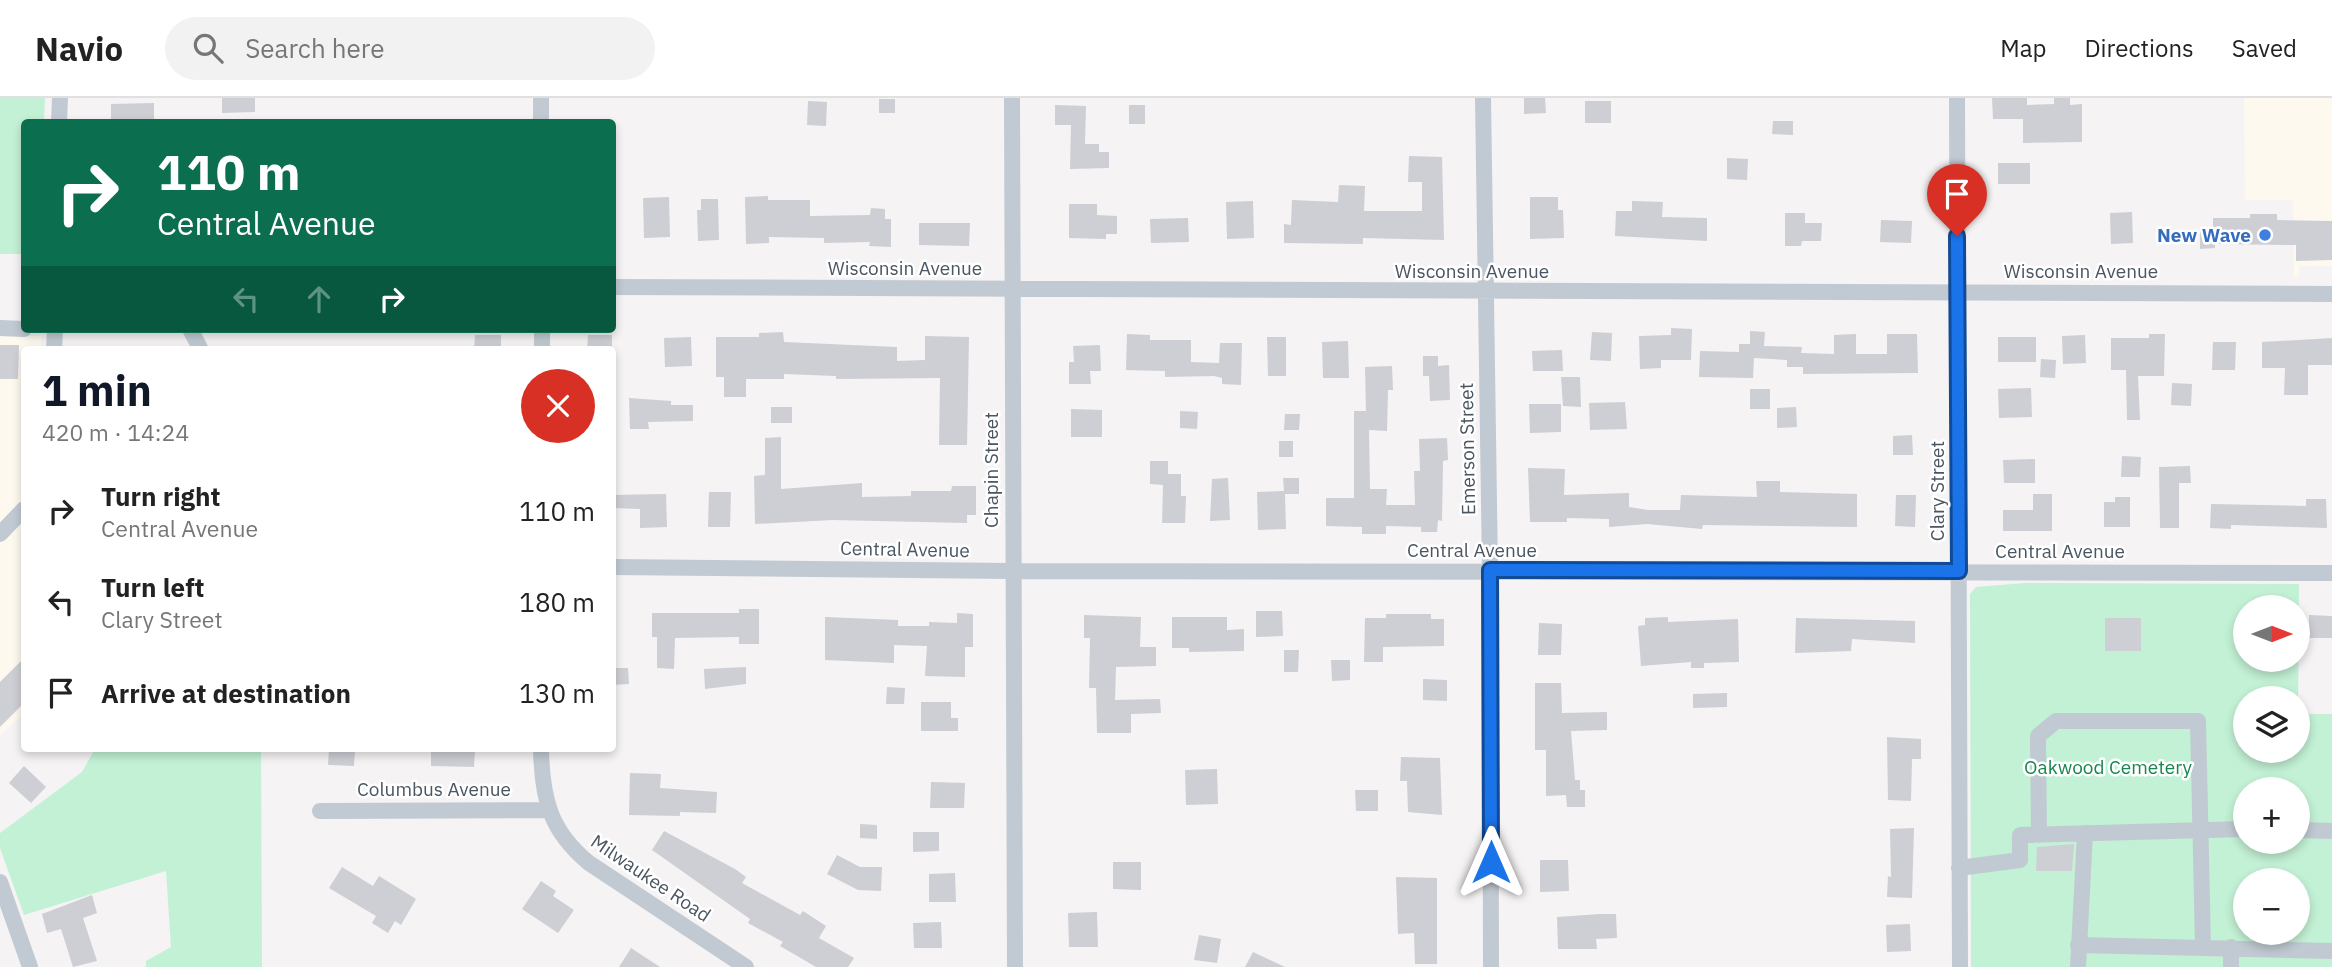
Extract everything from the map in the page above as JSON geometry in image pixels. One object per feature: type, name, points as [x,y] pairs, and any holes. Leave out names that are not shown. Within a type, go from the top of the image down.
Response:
[{"type":"street","points":[[59,119],[60,98]]},
{"type":"street","points":[[541,98],[541,119]]},
{"type":"street","name":"Chapin Street","points":[[1012,98],[1013,571],[1020,966]]},
{"type":"street","name":"Emerson Street","points":[[1483,98],[1490,570],[1491,967]]},
{"type":"street","name":"Clary Street","points":[[1956,98],[1960,967]]},
{"type":"street","name":"Wisconsin Avenue","points":[[616,287],[2332,294]]},
{"type":"street","points":[[0,328],[21,329]]},
{"type":"street","points":[[0,534],[21,512]]},
{"type":"street","name":"Central Avenue","points":[[616,567],[1013,571],[2332,573]]},
{"type":"street","points":[[2039,835],[2038,736],[2056,720],[2197,720],[2203,946]]},
{"type":"street","points":[[541,752],[549,810]]},
{"type":"street","name":"Columbus Avenue","points":[[320,811],[549,810]]},
{"type":"street","name":"Milwaukee Road","points":[[549,810],[568,846],[589,863],[746,967]]},
{"type":"street","points":[[1959,868],[2020,860],[2020,835],[2233,830]]},
{"type":"street","points":[[2310,830],[2332,831]]},
{"type":"street","points":[[2078,967],[2085,833]]},
{"type":"street","points":[[0,882],[30,967]]},
{"type":"street","points":[[2078,945],[2332,951]]},
{"type":"street","points":[[2231,947],[2231,967]]},
{"type":"shaded area","points":[[2244,98],[2332,98],[2332,266],[2299,266],[2299,276],[2294,278],[2293,200],[2245,200]]},
{"type":"shaded area","points":[[0,335],[41,336],[41,346],[21,346],[21,717],[0,735]]},
{"type":"green space","points":[[0,98],[45,98],[44,119],[21,119],[21,254],[0,254]]},
{"type":"green space","name":"Oakwood Cemetery","points":[[2025,583],[2299,584],[2299,595],[2233,595],[2233,672],[2298,672],[2298,686],[2233,686],[2233,763],[2310,763],[2310,714],[2332,714],[2332,967],[1971,967],[1970,594],[1976,587]]},
{"type":"green space","points":[[93,752],[261,752],[262,967],[146,967],[146,961],[171,947],[166,871],[24,915],[0,848],[0,833],[82,772]]},
{"type":"building","points":[[222,98],[255,98],[255,112],[222,113]]},
{"type":"building","points":[[1524,98],[1545,98],[1546,113],[1524,114]]},
{"type":"building","points":[[1992,98],[2027,98],[2027,105],[2054,104],[2054,98],[2070,98],[2070,105],[2082,104],[2082,142],[2023,143],[2023,119],[1993,119]]},
{"type":"building","points":[[879,99],[895,99],[895,113],[879,113]]},
{"type":"building","points":[[808,101],[827,102],[826,126],[807,125]]},
{"type":"building","points":[[1585,101],[1611,101],[1611,123],[1585,123]]},
{"type":"building","points":[[154,103],[154,119],[111,119],[111,104]]},
{"type":"building","points":[[1055,105],[1086,106],[1085,144],[1099,144],[1099,152],[1109,152],[1109,168],[1070,169],[1071,125],[1055,125]]},
{"type":"building","points":[[1129,105],[1145,105],[1145,124],[1129,124]]},
{"type":"building","points":[[1773,121],[1793,121],[1793,135],[1772,134]]},
{"type":"building","points":[[1409,156],[1442,157],[1444,240],[1363,238],[1363,244],[1284,243],[1284,224],[1291,225],[1292,200],[1338,202],[1339,185],[1365,186],[1364,211],[1422,211],[1422,182],[1408,182]]},
{"type":"building","points":[[1727,158],[1748,159],[1747,180],[1727,179]]},
{"type":"building","points":[[1998,163],[2030,163],[2030,184],[1998,184]]},
{"type":"building","points":[[768,196],[768,200],[810,200],[810,216],[870,215],[871,208],[885,209],[885,219],[891,219],[891,247],[869,246],[870,242],[824,243],[824,238],[769,237],[769,243],[746,244],[745,197]]},
{"type":"building","points":[[669,197],[670,237],[644,238],[643,198]]},
{"type":"building","points":[[1530,197],[1558,197],[1558,210],[1563,210],[1564,238],[1530,239]]},
{"type":"building","points":[[701,199],[718,199],[719,240],[698,241],[697,210],[701,210]]},
{"type":"building","points":[[1253,201],[1254,238],[1227,239],[1226,202]]},
{"type":"building","points":[[1632,201],[1663,202],[1662,217],[1707,218],[1707,241],[1615,236],[1616,211],[1632,211]]},
{"type":"building","points":[[1069,204],[1097,204],[1097,215],[1117,216],[1117,234],[1106,234],[1106,239],[1069,238]]},
{"type":"building","points":[[2132,212],[2133,243],[2111,244],[2110,213]]},
{"type":"building","points":[[1785,213],[1805,213],[1805,223],[1822,223],[1821,241],[1802,241],[1801,246],[1785,246]]},
{"type":"building","points":[[2250,214],[2277,214],[2277,220],[2332,221],[2332,260],[2296,261],[2296,245],[2215,244],[2215,248],[2200,249],[2200,228],[2213,228],[2213,218],[2250,218]]},
{"type":"building","points":[[1188,218],[1189,242],[1151,243],[1150,219]]},
{"type":"building","points":[[1881,220],[1912,221],[1911,243],[1880,242]]},
{"type":"building","points":[[919,223],[970,223],[969,246],[919,245]]},
{"type":"building","points":[[1671,328],[1692,329],[1691,360],[1661,360],[1661,368],[1640,369],[1639,336],[1671,335]]},
{"type":"building","points":[[1750,331],[1765,332],[1764,346],[1802,347],[1801,353],[1834,354],[1834,335],[1856,334],[1856,354],[1887,354],[1887,334],[1917,334],[1918,373],[1803,374],[1803,367],[1787,367],[1787,360],[1754,358],[1753,378],[1699,377],[1700,351],[1739,352],[1739,344],[1750,344]]},
{"type":"building","points":[[783,332],[784,342],[897,347],[897,361],[925,360],[925,336],[969,337],[967,445],[939,445],[940,378],[836,379],[836,376],[784,374],[784,379],[746,379],[746,397],[724,397],[724,377],[716,377],[716,337],[759,337],[759,333]]},
{"type":"building","points":[[1592,332],[1612,333],[1611,361],[1590,360]]},
{"type":"building","points":[[1127,334],[1150,335],[1150,340],[1191,340],[1191,362],[1219,363],[1220,343],[1242,343],[1241,385],[1222,384],[1222,378],[1214,376],[1165,377],[1165,371],[1126,370]]},
{"type":"building","points":[[2149,334],[2165,334],[2164,376],[2138,376],[2140,420],[2127,420],[2126,370],[2111,370],[2111,338],[2149,338]]},
{"type":"building","points":[[475,335],[501,335],[501,346],[474,346]]},
{"type":"building","points":[[588,335],[612,335],[612,346],[587,346]]},
{"type":"building","points":[[2085,335],[2086,363],[2063,364],[2062,336]]},
{"type":"building","points":[[691,337],[692,366],[665,367],[664,338]]},
{"type":"building","points":[[1267,337],[1286,337],[1286,376],[1268,376]]},
{"type":"building","points":[[1998,337],[2036,337],[2036,362],[1998,362]]},
{"type":"building","points":[[2332,338],[2332,365],[2308,365],[2308,395],[2284,395],[2285,368],[2262,368],[2262,342]]},
{"type":"building","points":[[1348,341],[1349,378],[1323,378],[1322,342]]},
{"type":"building","points":[[2213,342],[2236,342],[2235,370],[2212,370]]},
{"type":"building","points":[[0,345],[19,345],[18,379],[0,379]]},
{"type":"building","points":[[1100,345],[1101,371],[1090,371],[1091,384],[1069,384],[1069,362],[1074,362],[1073,346]]},
{"type":"building","points":[[1562,350],[1563,371],[1533,371],[1532,351]]},
{"type":"building","points":[[1423,356],[1438,356],[1438,366],[1449,365],[1450,400],[1430,401],[1429,376],[1423,376]]},
{"type":"building","points":[[2041,359],[2056,360],[2055,378],[2040,377]]},
{"type":"building","points":[[1392,366],[1393,390],[1388,390],[1387,431],[1369,430],[1370,489],[1387,489],[1386,505],[1415,505],[1414,471],[1420,471],[1419,439],[1447,438],[1448,460],[1443,461],[1442,521],[1438,520],[1437,532],[1421,532],[1421,527],[1386,526],[1386,534],[1362,534],[1362,527],[1326,526],[1326,498],[1354,498],[1354,411],[1366,411],[1365,367]]},
{"type":"building","points":[[1561,377],[1580,377],[1581,407],[1563,406]]},
{"type":"building","points":[[2172,383],[2192,384],[2191,406],[2171,405]]},
{"type":"building","points":[[2031,388],[2032,417],[1999,418],[1998,389]]},
{"type":"building","points":[[1750,389],[1770,389],[1770,409],[1750,409]]},
{"type":"building","points":[[629,398],[671,401],[671,405],[693,405],[693,421],[648,422],[649,429],[630,429]]},
{"type":"building","points":[[1625,402],[1627,429],[1590,430],[1589,403]]},
{"type":"building","points":[[1529,404],[1561,404],[1561,432],[1530,433]]},
{"type":"building","points":[[771,407],[792,407],[792,423],[771,423]]},
{"type":"building","points":[[1796,407],[1797,427],[1777,428],[1777,408]]},
{"type":"building","points":[[1071,409],[1102,410],[1102,437],[1071,437]]},
{"type":"building","points":[[1180,411],[1198,412],[1197,429],[1180,428]]},
{"type":"building","points":[[1285,414],[1300,414],[1299,430],[1284,430]]},
{"type":"building","points":[[1912,435],[1913,455],[1893,455],[1893,436]]},
{"type":"building","points":[[781,437],[781,489],[862,483],[862,497],[911,496],[911,491],[951,491],[952,486],[976,486],[976,515],[967,515],[967,523],[833,520],[755,524],[754,476],[765,475],[765,438]]},
{"type":"building","points":[[1279,441],[1293,441],[1293,457],[1279,457]]},
{"type":"building","points":[[2122,456],[2141,457],[2140,477],[2121,477]]},
{"type":"building","points":[[2035,459],[2035,483],[2004,483],[2003,460]]},
{"type":"building","points":[[1150,461],[1168,461],[1168,474],[1181,474],[1181,496],[1186,496],[1185,523],[1162,523],[1163,485],[1150,484]]},
{"type":"building","points":[[2190,466],[2191,483],[2179,483],[2179,528],[2160,528],[2159,467]]},
{"type":"building","points":[[1528,468],[1565,469],[1564,495],[1629,493],[1629,507],[1648,510],[1680,510],[1681,495],[1757,497],[1756,481],[1780,481],[1780,492],[1857,494],[1857,527],[1703,525],[1702,529],[1647,524],[1609,527],[1609,519],[1567,518],[1567,522],[1530,522]]},
{"type":"building","points":[[1228,478],[1230,520],[1210,521],[1212,479]]},
{"type":"building","points":[[1283,478],[1299,478],[1299,494],[1285,494],[1286,529],[1258,530],[1257,492],[1284,491]]},
{"type":"building","points":[[709,492],[731,492],[730,527],[708,527]]},
{"type":"building","points":[[666,494],[667,527],[640,528],[640,509],[616,508],[616,495]]},
{"type":"building","points":[[2033,494],[2052,494],[2052,531],[2003,531],[2003,510],[2033,510]]},
{"type":"building","points":[[1896,495],[1916,495],[1915,527],[1895,526]]},
{"type":"building","points":[[2115,497],[2130,497],[2130,527],[2104,527],[2104,502],[2115,502]]},
{"type":"building","points":[[2306,499],[2326,499],[2327,528],[2231,525],[2231,529],[2210,528],[2211,504],[2306,506]]},
{"type":"building","points":[[739,609],[759,609],[759,644],[739,644],[739,637],[675,638],[674,669],[657,668],[657,637],[652,637],[652,613],[739,613]]},
{"type":"building","points":[[1256,611],[1282,611],[1283,636],[1256,637]]},
{"type":"building","points":[[957,613],[973,614],[973,647],[965,647],[965,677],[925,676],[927,646],[894,645],[894,663],[825,660],[825,617],[898,620],[898,626],[929,626],[929,622],[957,623]]},
{"type":"building","points":[[1386,614],[1431,614],[1431,619],[1444,619],[1444,646],[1383,647],[1383,662],[1364,662],[1365,618],[1386,618]]},
{"type":"building","points":[[1084,615],[1141,617],[1140,647],[1156,647],[1156,666],[1116,667],[1115,700],[1160,699],[1161,713],[1131,714],[1131,733],[1097,733],[1096,688],[1089,688],[1090,638],[1084,638]]},
{"type":"building","points":[[2310,615],[2332,616],[2332,638],[2310,638]]},
{"type":"building","points":[[1172,617],[1227,617],[1227,630],[1244,629],[1244,651],[1189,652],[1189,648],[1172,648]]},
{"type":"building","points":[[1668,617],[1668,622],[1738,619],[1739,662],[1704,663],[1704,668],[1691,668],[1691,662],[1641,666],[1638,626],[1645,625],[1645,618]]},
{"type":"building","points":[[1796,618],[1915,621],[1915,643],[1852,639],[1851,651],[1795,653]]},
{"type":"building","points":[[2105,618],[2141,618],[2141,651],[2105,651]]},
{"type":"building","points":[[1539,623],[1562,624],[1561,655],[1538,655]]},
{"type":"building","points":[[1284,650],[1299,650],[1298,672],[1284,672]]},
{"type":"building","points":[[1331,660],[1350,660],[1350,680],[1332,681]]},
{"type":"building","points":[[21,661],[21,706],[0,727],[0,682]]},
{"type":"building","points":[[746,667],[746,684],[705,689],[704,669]]},
{"type":"building","points":[[616,668],[628,668],[629,684],[616,685]]},
{"type":"building","points":[[1423,679],[1447,680],[1447,701],[1423,700]]},
{"type":"building","points":[[1535,683],[1561,683],[1562,713],[1607,712],[1607,730],[1571,731],[1575,780],[1580,780],[1580,790],[1585,790],[1585,807],[1567,807],[1566,795],[1546,796],[1546,750],[1535,750]]},
{"type":"building","points":[[887,687],[905,688],[904,704],[886,704]]},
{"type":"building","points":[[1727,693],[1727,707],[1693,708],[1693,694]]},
{"type":"building","points":[[921,702],[951,702],[951,718],[958,718],[958,731],[921,731]]},
{"type":"building","points":[[1887,737],[1921,739],[1921,759],[1912,759],[1911,801],[1888,800]]},
{"type":"building","points":[[329,752],[355,752],[354,766],[328,765]]},
{"type":"building","points":[[431,752],[475,752],[474,767],[431,766]]},
{"type":"building","points":[[1401,757],[1440,758],[1442,815],[1408,812],[1407,781],[1400,781]]},
{"type":"building","points":[[24,766],[46,787],[31,803],[9,783]]},
{"type":"building","points":[[1217,769],[1218,804],[1186,805],[1185,770]]},
{"type":"building","points":[[630,773],[661,774],[660,788],[717,792],[716,813],[680,812],[680,816],[629,815]]},
{"type":"building","points":[[931,782],[965,783],[964,808],[930,808]]},
{"type":"building","points":[[1355,790],[1378,790],[1378,811],[1356,811]]},
{"type":"building","points":[[860,824],[877,825],[877,839],[860,838]]},
{"type":"building","points":[[1914,828],[1912,898],[1887,897],[1888,876],[1891,877],[1890,829]]},
{"type":"building","points":[[664,831],[735,869],[746,877],[742,883],[800,915],[803,911],[826,926],[819,938],[854,958],[848,967],[816,967],[780,946],[783,942],[748,923],[750,919],[652,850]]},
{"type":"building","points":[[913,832],[939,832],[939,851],[913,852]]},
{"type":"building","points":[[2074,844],[2072,871],[2036,871],[2037,847]]},
{"type":"building","points":[[837,855],[860,867],[882,867],[881,891],[858,890],[827,874]]},
{"type":"building","points":[[1540,860],[1568,860],[1569,891],[1540,892]]},
{"type":"building","points":[[1113,862],[1141,862],[1141,890],[1113,889]]},
{"type":"building","points":[[342,867],[373,886],[379,876],[416,899],[401,925],[395,921],[388,933],[372,923],[376,916],[329,888]]},
{"type":"building","points":[[955,873],[956,902],[929,902],[929,874]]},
{"type":"building","points":[[1396,877],[1437,878],[1437,964],[1415,964],[1414,933],[1398,934]]},
{"type":"building","points":[[541,881],[556,891],[553,896],[574,910],[558,933],[522,909]]},
{"type":"building","points":[[92,895],[97,913],[83,918],[97,961],[73,967],[61,929],[47,933],[42,914]]},
{"type":"building","points":[[1097,912],[1098,947],[1069,947],[1068,913]]},
{"type":"building","points":[[1616,914],[1617,938],[1596,939],[1597,949],[1558,949],[1557,917]]},
{"type":"building","points":[[941,922],[942,948],[914,948],[913,923]]},
{"type":"building","points":[[1910,924],[1911,951],[1887,952],[1886,925]]},
{"type":"building","points":[[1199,935],[1221,939],[1217,963],[1194,960]]},
{"type":"building","points":[[631,948],[660,967],[619,967]]},
{"type":"building","points":[[1253,952],[1285,967],[1245,967]]},
{"type":"place","name":"New Wave","points":[[2265,235]]},
{"type":"route","points":[[1491,862],[1490,570],[1959,571],[1957,236]]}]
